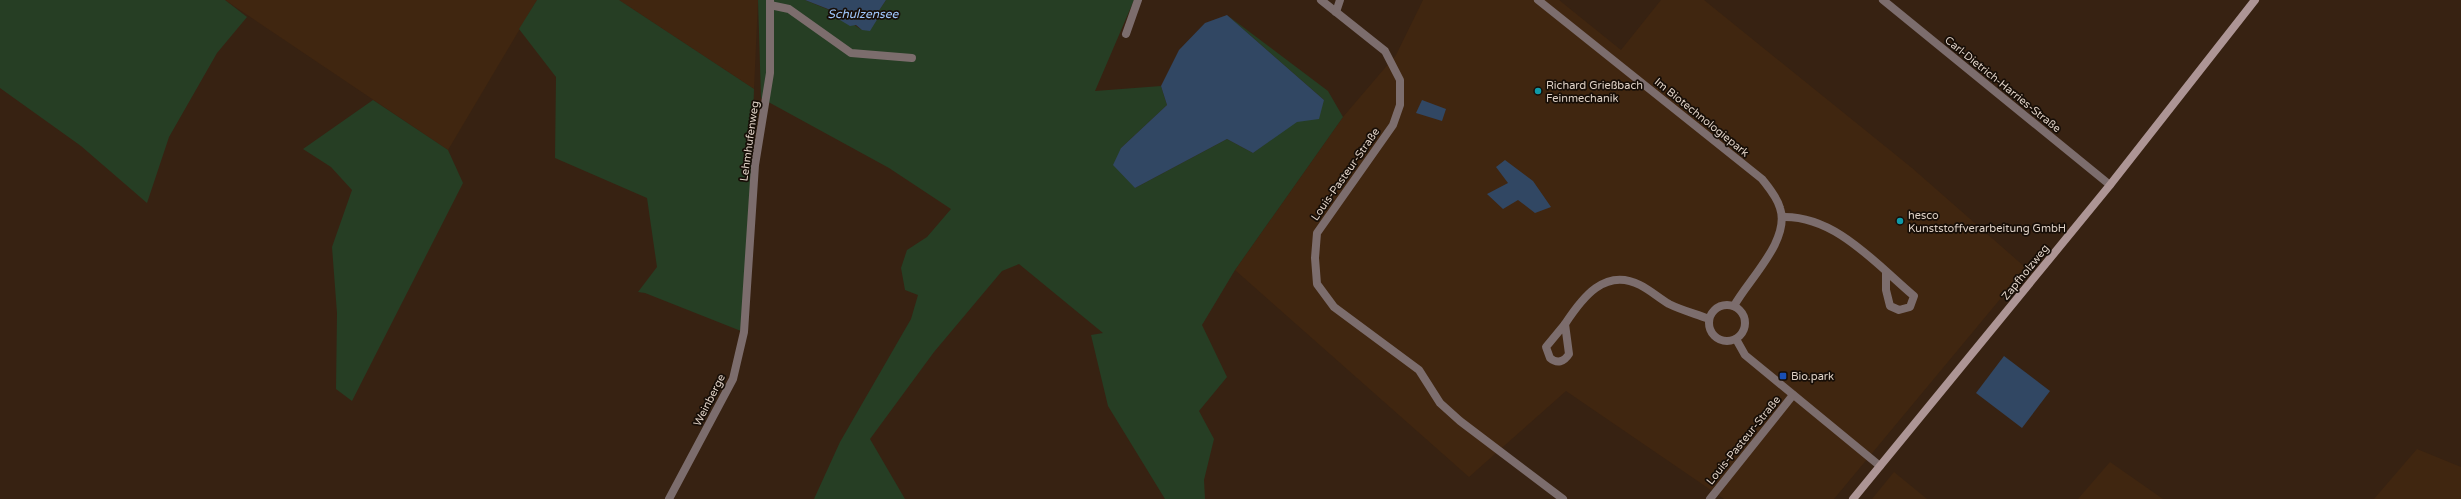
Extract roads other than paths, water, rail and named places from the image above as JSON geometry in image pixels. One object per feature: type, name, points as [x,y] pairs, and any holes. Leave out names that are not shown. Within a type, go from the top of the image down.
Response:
[{"type":"street","points":[[1126,34],[1138,0]]},
{"type":"street","name":"Louis-Pasteur-Straße","points":[[1321,0],[1385,51],[1400,80],[1400,106],[1393,125],[1317,233],[1315,258],[1317,284],[1334,307],[1419,370],[1440,402],[1460,420],[1563,499]]},
{"type":"street","points":[[1336,12],[1340,0]]},
{"type":"street","name":"Im Biotechnologiepark","points":[[1538,0],[1762,180],[1773,193],[1780,208],[1782,217],[1780,234],[1734,306]]},
{"type":"street","name":"Carl-Dietrich-Harries-Straße","points":[[1883,0],[2110,185]]},
{"type":"street","name":"Zapfholzweg","points":[[1853,499],[2110,185],[2255,0]]},
{"type":"street","name":"Lehmhufenweg","points":[[747,279],[755,165],[770,73],[770,3],[789,9],[851,53],[912,58]]},
{"type":"street","points":[[1782,217],[1798,216],[1809,219],[1837,232],[1886,272],[1914,296],[1910,307],[1899,310],[1890,306],[1886,290],[1886,272]]},
{"type":"street","name":"Weinberge","points":[[669,499],[733,379],[744,332],[747,279]]},
{"type":"street","points":[[1565,324],[1578,304],[1593,289],[1606,281],[1624,279],[1640,284],[1669,304],[1709,320]]},
{"type":"street","points":[[1734,306],[1745,319],[1744,330],[1736,339],[1725,341],[1714,336],[1710,331],[1709,320],[1718,307],[1734,306]]},
{"type":"street","points":[[1736,339],[1745,355],[1880,466]]},
{"type":"street","name":"Louis-Pasteur-Straße","points":[[1710,499],[1793,395]]},
{"type":"water","name":"Schulzensee","points":[[805,0],[886,0],[876,15],[883,10],[870,31],[862,30],[856,25],[850,26],[835,17],[833,11]]},
{"type":"water","points":[[1227,15],[1324,100],[1319,119],[1297,122],[1253,153],[1227,139],[1135,188],[1113,165],[1121,148],[1167,105],[1161,86],[1179,50],[1205,23]]},
{"type":"water","points":[[1422,100],[1446,109],[1442,121],[1416,113]]},
{"type":"water","points":[[1505,160],[1533,181],[1551,207],[1535,213],[1518,200],[1503,209],[1487,194],[1508,183],[1496,167]]},
{"type":"water","points":[[2004,356],[2050,391],[2022,428],[1976,393]]},
{"type":"place","name":"Richard Grießbach Feinmechanik","points":[[1538,91]]},
{"type":"place","name":"hesco Kunststoffverarbeitung GmbH","points":[[1900,221]]},
{"type":"place","name":"Bio.park","points":[[1783,376]]}]
